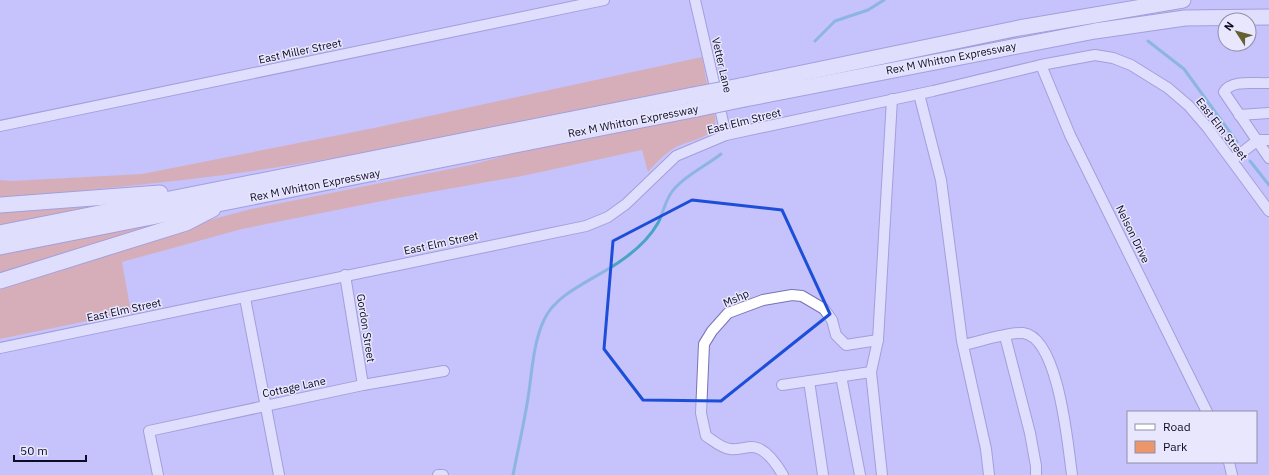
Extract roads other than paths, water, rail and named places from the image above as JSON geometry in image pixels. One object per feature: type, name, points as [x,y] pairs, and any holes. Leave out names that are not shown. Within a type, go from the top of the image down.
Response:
[{"type":"highway","name":"Rex M Whitton Expressway","points":[[0,246],[227,195],[743,92],[1019,28],[1183,0]]},
{"type":"highway","name":"Rex M Whitton Expressway","points":[[743,92],[1095,31],[1185,18],[1269,18]]},
{"type":"highway","name":"Rex M Whitton Expressway","points":[[0,233],[227,195]]},
{"type":"highway","points":[[0,205],[227,195]]},
{"type":"highway","points":[[0,281],[186,223],[227,195]]},
{"type":"street","name":"East Miller Street","points":[[0,126],[604,0]]},
{"type":"street","name":"Vetter Lane","points":[[695,0],[726,136]]},
{"type":"street","name":"East Elm Street","points":[[0,348],[586,226],[608,217],[626,204],[676,156],[726,136],[919,94],[1041,65],[1095,55],[1113,58],[1131,66],[1168,88],[1189,106],[1232,160],[1269,211]]},
{"type":"street","name":"Nelson Drive","points":[[1041,65],[1070,135],[1207,411]]},
{"type":"street","points":[[1269,83],[1233,84],[1224,92],[1225,96],[1258,140],[1269,158]]},
{"type":"street","points":[[919,94],[941,180],[963,345],[986,449],[989,475]]},
{"type":"street","points":[[882,475],[871,372],[878,340],[892,99]]},
{"type":"street","points":[[1239,115],[1269,113]]},
{"type":"street","points":[[1232,160],[1258,140],[1269,140]]},
{"type":"street","name":"Gordon Street","points":[[345,275],[363,385]]},
{"type":"street","name":"Mshp","points":[[784,475],[769,456],[759,449],[753,447],[731,449],[723,447],[706,436],[701,413],[701,401],[704,344],[708,335],[728,313],[763,300],[792,295],[802,296],[824,310],[832,320],[836,335],[846,345],[878,340]]},
{"type":"street","points":[[245,298],[279,475]]},
{"type":"street","points":[[963,345],[1024,333],[1033,337],[1039,343],[1052,368],[1062,401],[1072,475]]},
{"type":"street","points":[[1004,336],[1030,433],[1036,466],[1036,475]]},
{"type":"street","name":"Cottage Lane","points":[[158,475],[149,431],[363,385],[444,371]]},
{"type":"street","points":[[782,385],[871,372]]},
{"type":"street","points":[[841,376],[860,475]]},
{"type":"street","points":[[809,381],[823,475]]},
{"type":"street","points":[[1229,463],[1232,475]]},
{"type":"waterway","points":[[815,41],[835,21],[868,10],[884,0]]},
{"type":"waterway","points":[[1148,41],[1184,69],[1237,142]]},
{"type":"waterway","points":[[513,475],[526,408],[537,338],[544,320],[550,310],[568,293],[612,267],[637,248],[655,228],[669,196],[675,188],[685,178],[721,154]]},
{"type":"waterway","points":[[1250,161],[1269,185]]}]
